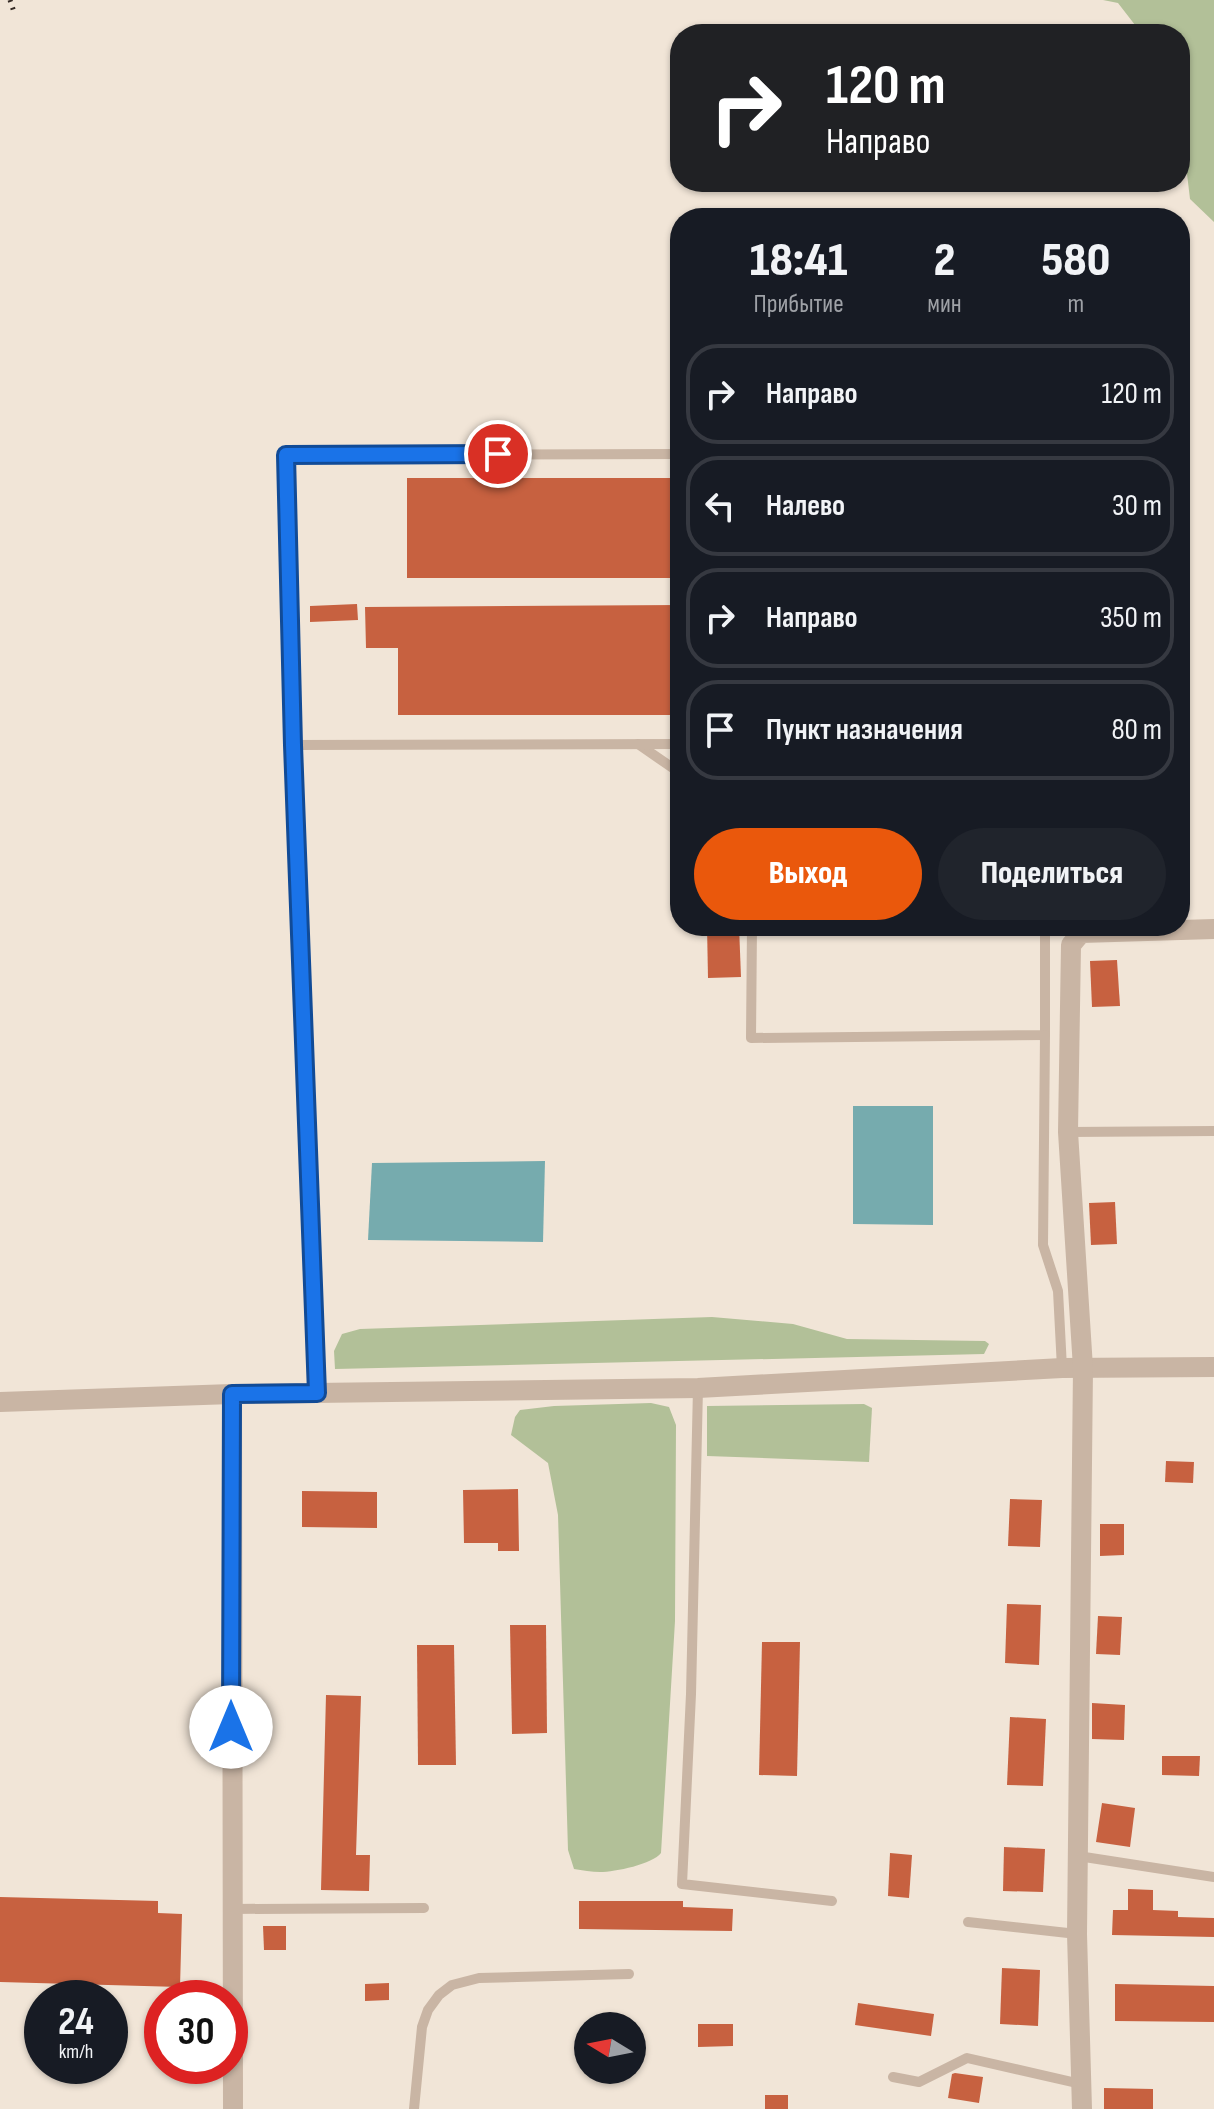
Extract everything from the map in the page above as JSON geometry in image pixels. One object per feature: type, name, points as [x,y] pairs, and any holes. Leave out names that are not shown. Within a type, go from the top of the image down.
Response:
[{"type":"street","points":[[1190,930],[1214,929]]},
{"type":"street","points":[[1078,936],[1071,945],[1068,1132],[1077,1934],[1082,2109]]},
{"type":"street","points":[[0,1402],[232,1394],[698,1388],[1072,1368],[1214,1367]]},
{"type":"street","points":[[232,1394],[233,2109]]},
{"type":"lane","points":[[317,1393],[293,745],[286,455],[670,454]]},
{"type":"lane","points":[[636,743],[670,766]]},
{"type":"lane","points":[[293,745],[670,744]]},
{"type":"lane","points":[[752,936],[751,1038],[1045,1035]]},
{"type":"lane","points":[[1045,936],[1043,1245],[1058,1291],[1072,1368]]},
{"type":"lane","points":[[1068,1132],[1214,1131]]},
{"type":"lane","points":[[698,1388],[691,1694],[682,1884],[832,1901]]},
{"type":"lane","points":[[1078,1856],[1214,1877]]},
{"type":"lane","points":[[231,1909],[424,1908]]},
{"type":"lane","points":[[968,1922],[1077,1934]]},
{"type":"lane","points":[[414,2109],[422,2027],[428,2010],[439,1995],[452,1985],[479,1978],[629,1974]]},
{"type":"lane","points":[[893,2077],[919,2082],[967,2058],[1081,2084]]},
{"type":"green space","points":[[1103,0],[1214,0],[1214,222],[1190,199],[1190,24],[1134,24],[1118,3]]},
{"type":"green space","points":[[712,1317],[793,1324],[847,1339],[985,1341],[989,1344],[984,1354],[335,1369],[334,1351],[342,1334],[360,1329]]},
{"type":"green space","points":[[651,1403],[669,1407],[676,1425],[675,1621],[661,1853],[642,1864],[615,1871],[574,1869],[568,1850],[558,1515],[548,1463],[511,1435],[520,1410]]},
{"type":"green space","points":[[864,1404],[872,1408],[869,1462],[707,1456],[707,1406]]},
{"type":"water","points":[[853,1106],[933,1106],[933,1225],[853,1224]]},
{"type":"water","points":[[545,1161],[543,1242],[368,1240],[372,1163]]},
{"type":"building","points":[[407,478],[670,478],[670,578],[407,578]]},
{"type":"building","points":[[357,604],[358,620],[310,622],[310,606]]},
{"type":"building","points":[[670,605],[670,715],[398,715],[398,648],[366,648],[365,607]]},
{"type":"building","points":[[707,936],[739,936],[741,977],[708,978]]},
{"type":"building","points":[[1117,960],[1120,1006],[1092,1007],[1090,961]]},
{"type":"building","points":[[1115,1202],[1117,1244],[1091,1245],[1089,1203]]},
{"type":"building","points":[[1166,1461],[1194,1462],[1193,1483],[1165,1482]]},
{"type":"building","points":[[518,1489],[519,1551],[498,1551],[498,1543],[464,1543],[463,1490]]},
{"type":"building","points":[[302,1491],[377,1492],[377,1528],[302,1527]]},
{"type":"building","points":[[1010,1499],[1042,1500],[1040,1547],[1008,1546]]},
{"type":"building","points":[[1100,1524],[1124,1524],[1124,1555],[1100,1556]]},
{"type":"building","points":[[1007,1604],[1041,1605],[1039,1665],[1005,1663]]},
{"type":"building","points":[[1098,1616],[1122,1617],[1120,1655],[1096,1654]]},
{"type":"building","points":[[510,1625],[546,1625],[547,1733],[512,1734]]},
{"type":"building","points":[[762,1642],[800,1642],[797,1776],[759,1775]]},
{"type":"building","points":[[417,1645],[454,1645],[456,1765],[418,1765]]},
{"type":"building","points":[[326,1695],[361,1696],[356,1855],[370,1855],[369,1891],[321,1890]]},
{"type":"building","points":[[1092,1703],[1125,1705],[1124,1740],[1092,1739]]},
{"type":"building","points":[[1010,1717],[1046,1719],[1043,1786],[1007,1785]]},
{"type":"building","points":[[1162,1756],[1200,1756],[1199,1776],[1162,1775]]},
{"type":"building","points":[[1102,1803],[1135,1808],[1130,1847],[1096,1842]]},
{"type":"building","points":[[1004,1847],[1045,1849],[1043,1892],[1003,1891]]},
{"type":"building","points":[[890,1853],[912,1855],[909,1898],[888,1896]]},
{"type":"building","points":[[1128,1889],[1153,1890],[1153,1910],[1178,1911],[1178,1917],[1214,1918],[1214,1937],[1112,1935],[1113,1910],[1128,1910]]},
{"type":"building","points":[[0,1897],[158,1901],[158,1913],[182,1914],[180,1980],[144,1980],[144,1986],[128,1986],[128,1980],[0,1982]]},
{"type":"building","points":[[579,1901],[683,1901],[683,1907],[733,1909],[732,1931],[579,1929]]},
{"type":"building","points":[[263,1926],[286,1926],[286,1950],[264,1950]]},
{"type":"building","points":[[1002,1968],[1040,1970],[1038,2026],[1000,2024]]},
{"type":"building","points":[[389,1983],[389,2000],[365,2001],[365,1984]]},
{"type":"building","points":[[1115,1984],[1214,1986],[1214,2022],[1115,2021]]},
{"type":"building","points":[[858,2003],[934,2014],[931,2036],[855,2025]]},
{"type":"building","points":[[698,2024],[733,2024],[733,2046],[698,2047]]},
{"type":"building","points":[[952,2074],[983,2077],[979,2103],[948,2098]]},
{"type":"building","points":[[1104,2088],[1153,2089],[1153,2109],[1104,2109]]},
{"type":"building","points":[[765,2095],[788,2095],[788,2109],[765,2109]]},
{"type":"railway","points":[[10,0],[15,15]]},
{"type":"route","points":[[231,1727],[232,1394],[317,1393],[293,745],[286,455],[498,454]]}]
